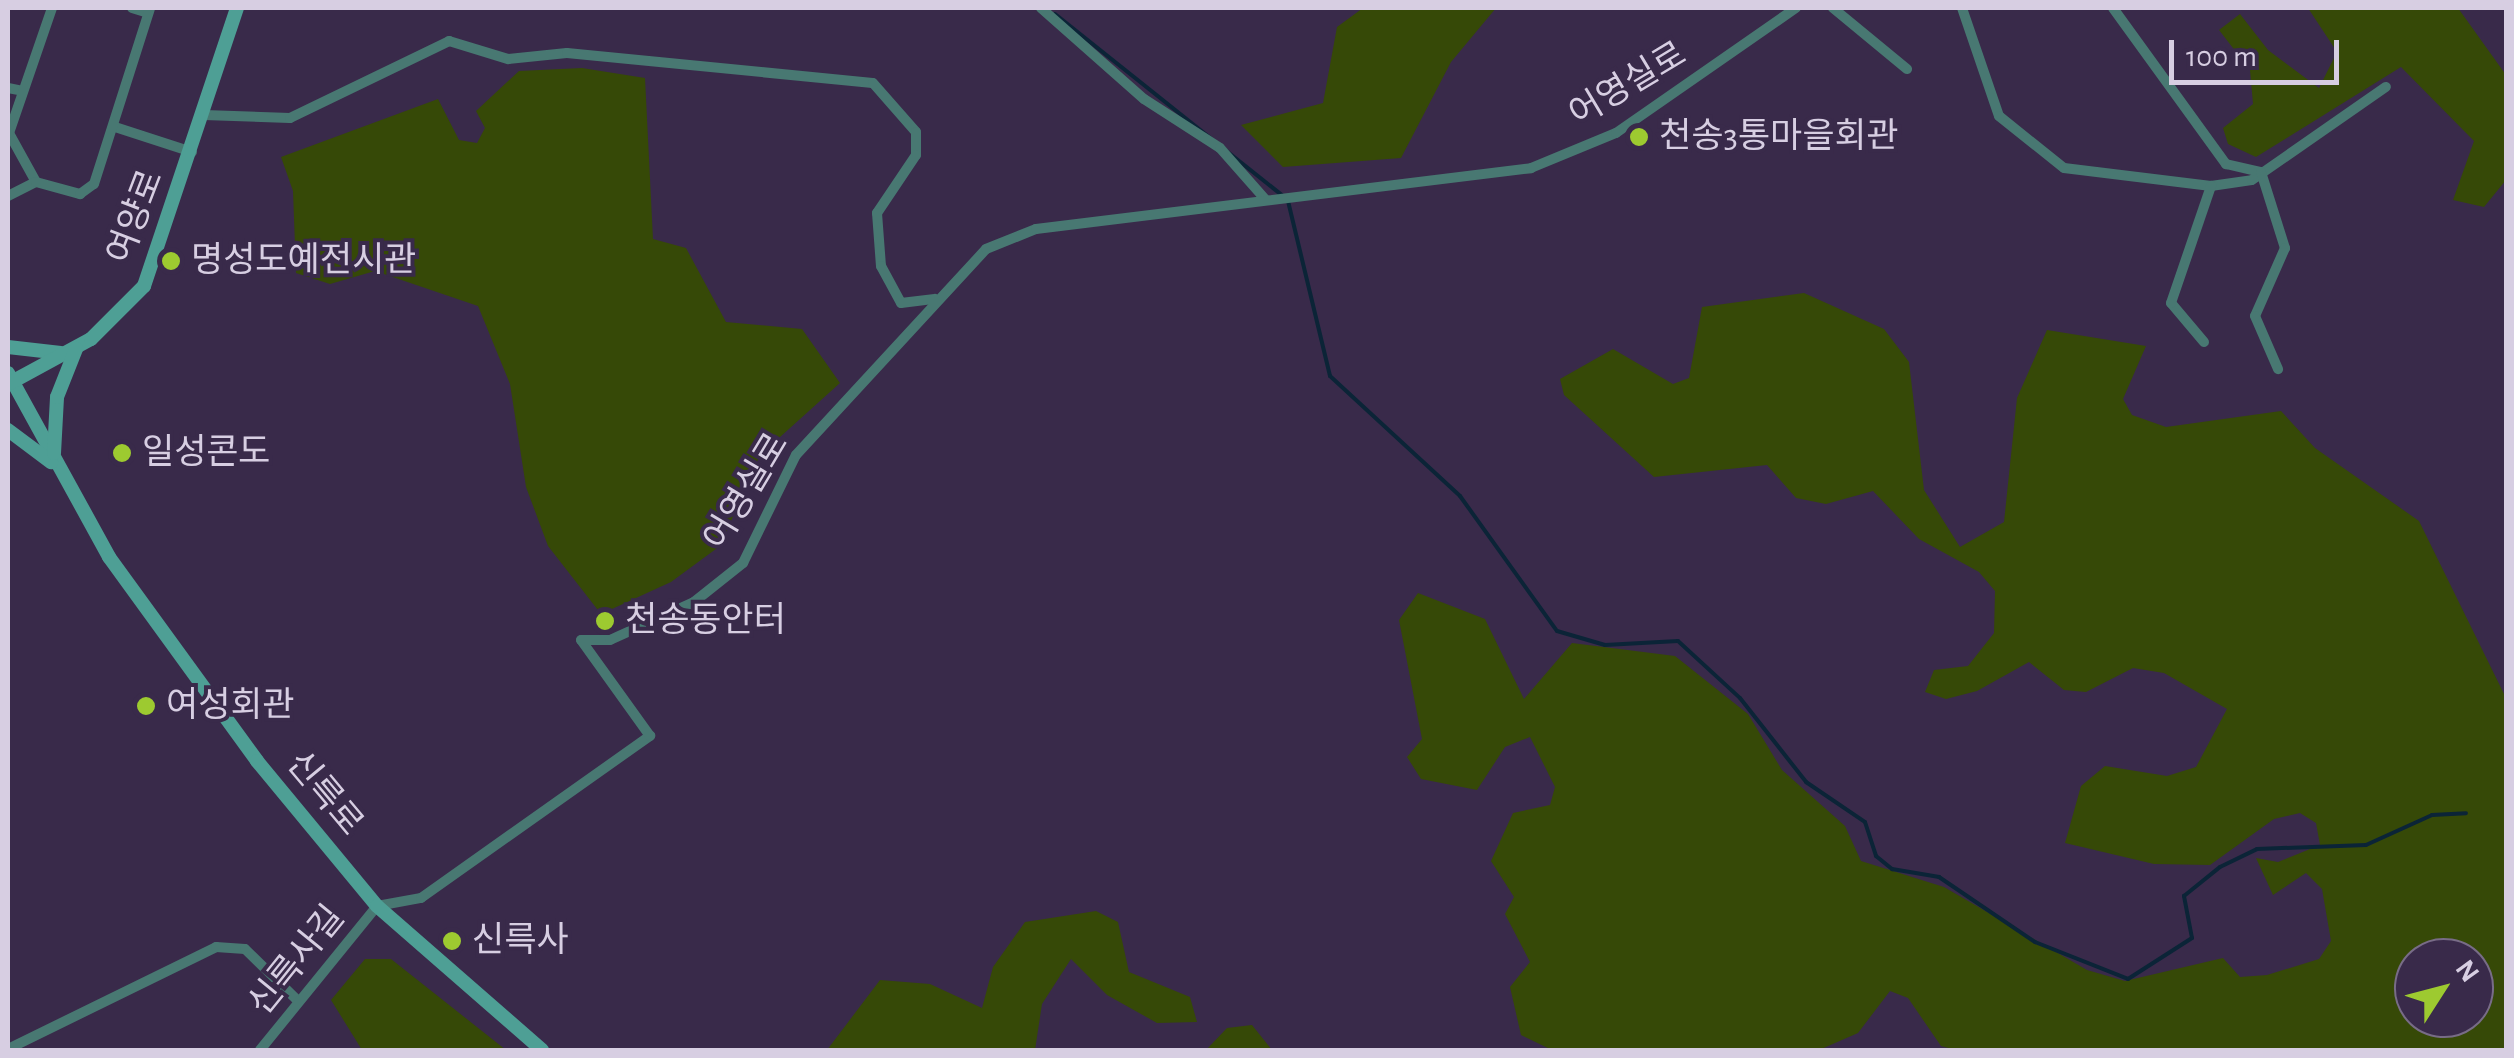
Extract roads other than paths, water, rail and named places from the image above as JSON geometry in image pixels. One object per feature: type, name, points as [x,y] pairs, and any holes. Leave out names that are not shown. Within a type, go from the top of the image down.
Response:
[{"type":"main road","name":"여양로","points":[[9,380],[76,349],[144,286],[192,152],[237,8]]},
{"type":"main road","points":[[8,347],[48,356],[76,349]]},
{"type":"main road","points":[[56,466],[52,416],[76,349]]},
{"type":"main road","name":"신륵로","points":[[9,380],[151,622],[377,906],[542,1050]]},
{"type":"main road","points":[[8,430],[56,466]]},
{"type":"street","points":[[36,182],[9,133],[52,8]]},
{"type":"street","points":[[8,196],[36,182],[88,192],[115,127],[149,10],[132,8]]},
{"type":"street","points":[[1040,8],[1144,99],[1220,148],[1268,199]]},
{"type":"street","points":[[1833,8],[1907,69]]},
{"type":"street","points":[[1962,8],[1999,116],[2016,134],[2064,168],[2211,186],[2261,172],[2308,150],[2386,87]]},
{"type":"street","points":[[2113,8],[2226,164],[2261,172]]},
{"type":"street","name":"어영실로","points":[[377,906],[421,898],[650,736],[581,640],[610,640],[694,602],[743,563],[796,455],[986,249],[1036,229],[1531,168],[1616,133],[1789,9]]},
{"type":"street","points":[[204,115],[290,118],[449,41],[508,59],[567,53],[873,83],[916,132],[916,156],[878,214],[880,266],[901,302],[935,300]]},
{"type":"street","points":[[8,88],[24,91]]},
{"type":"street","points":[[115,127],[192,152]]},
{"type":"street","points":[[2261,172],[2285,248],[2255,316],[2278,368]]},
{"type":"street","points":[[2204,342],[2170,303],[2211,186]]},
{"type":"street","name":"신륵사길","points":[[260,1050],[296,999],[377,906]]},
{"type":"street","points":[[8,1049],[30,1045],[216,948],[245,949],[296,999]]},
{"type":"waterway","points":[[1055,14],[1282,195]]},
{"type":"waterway","points":[[1288,201],[1330,376],[1460,496],[1557,631],[1605,645],[1678,641],[1740,698],[1806,782],[1865,822],[1876,856],[1892,869],[1939,877],[2035,942],[2128,979],[2192,938],[2184,896],[2220,867],[2257,849],[2366,845],[2432,815],[2466,813]]},
{"type":"place","name":"천송3통마을회관","points":[[1639,137]]},
{"type":"place","name":"명성도예전시관","points":[[171,261]]},
{"type":"place","name":"일성콘도","points":[[122,453]]},
{"type":"place","name":"천송동안터","points":[[605,621]]},
{"type":"place","name":"여성회관","points":[[146,706]]},
{"type":"place","name":"신륵사","points":[[452,941]]}]
